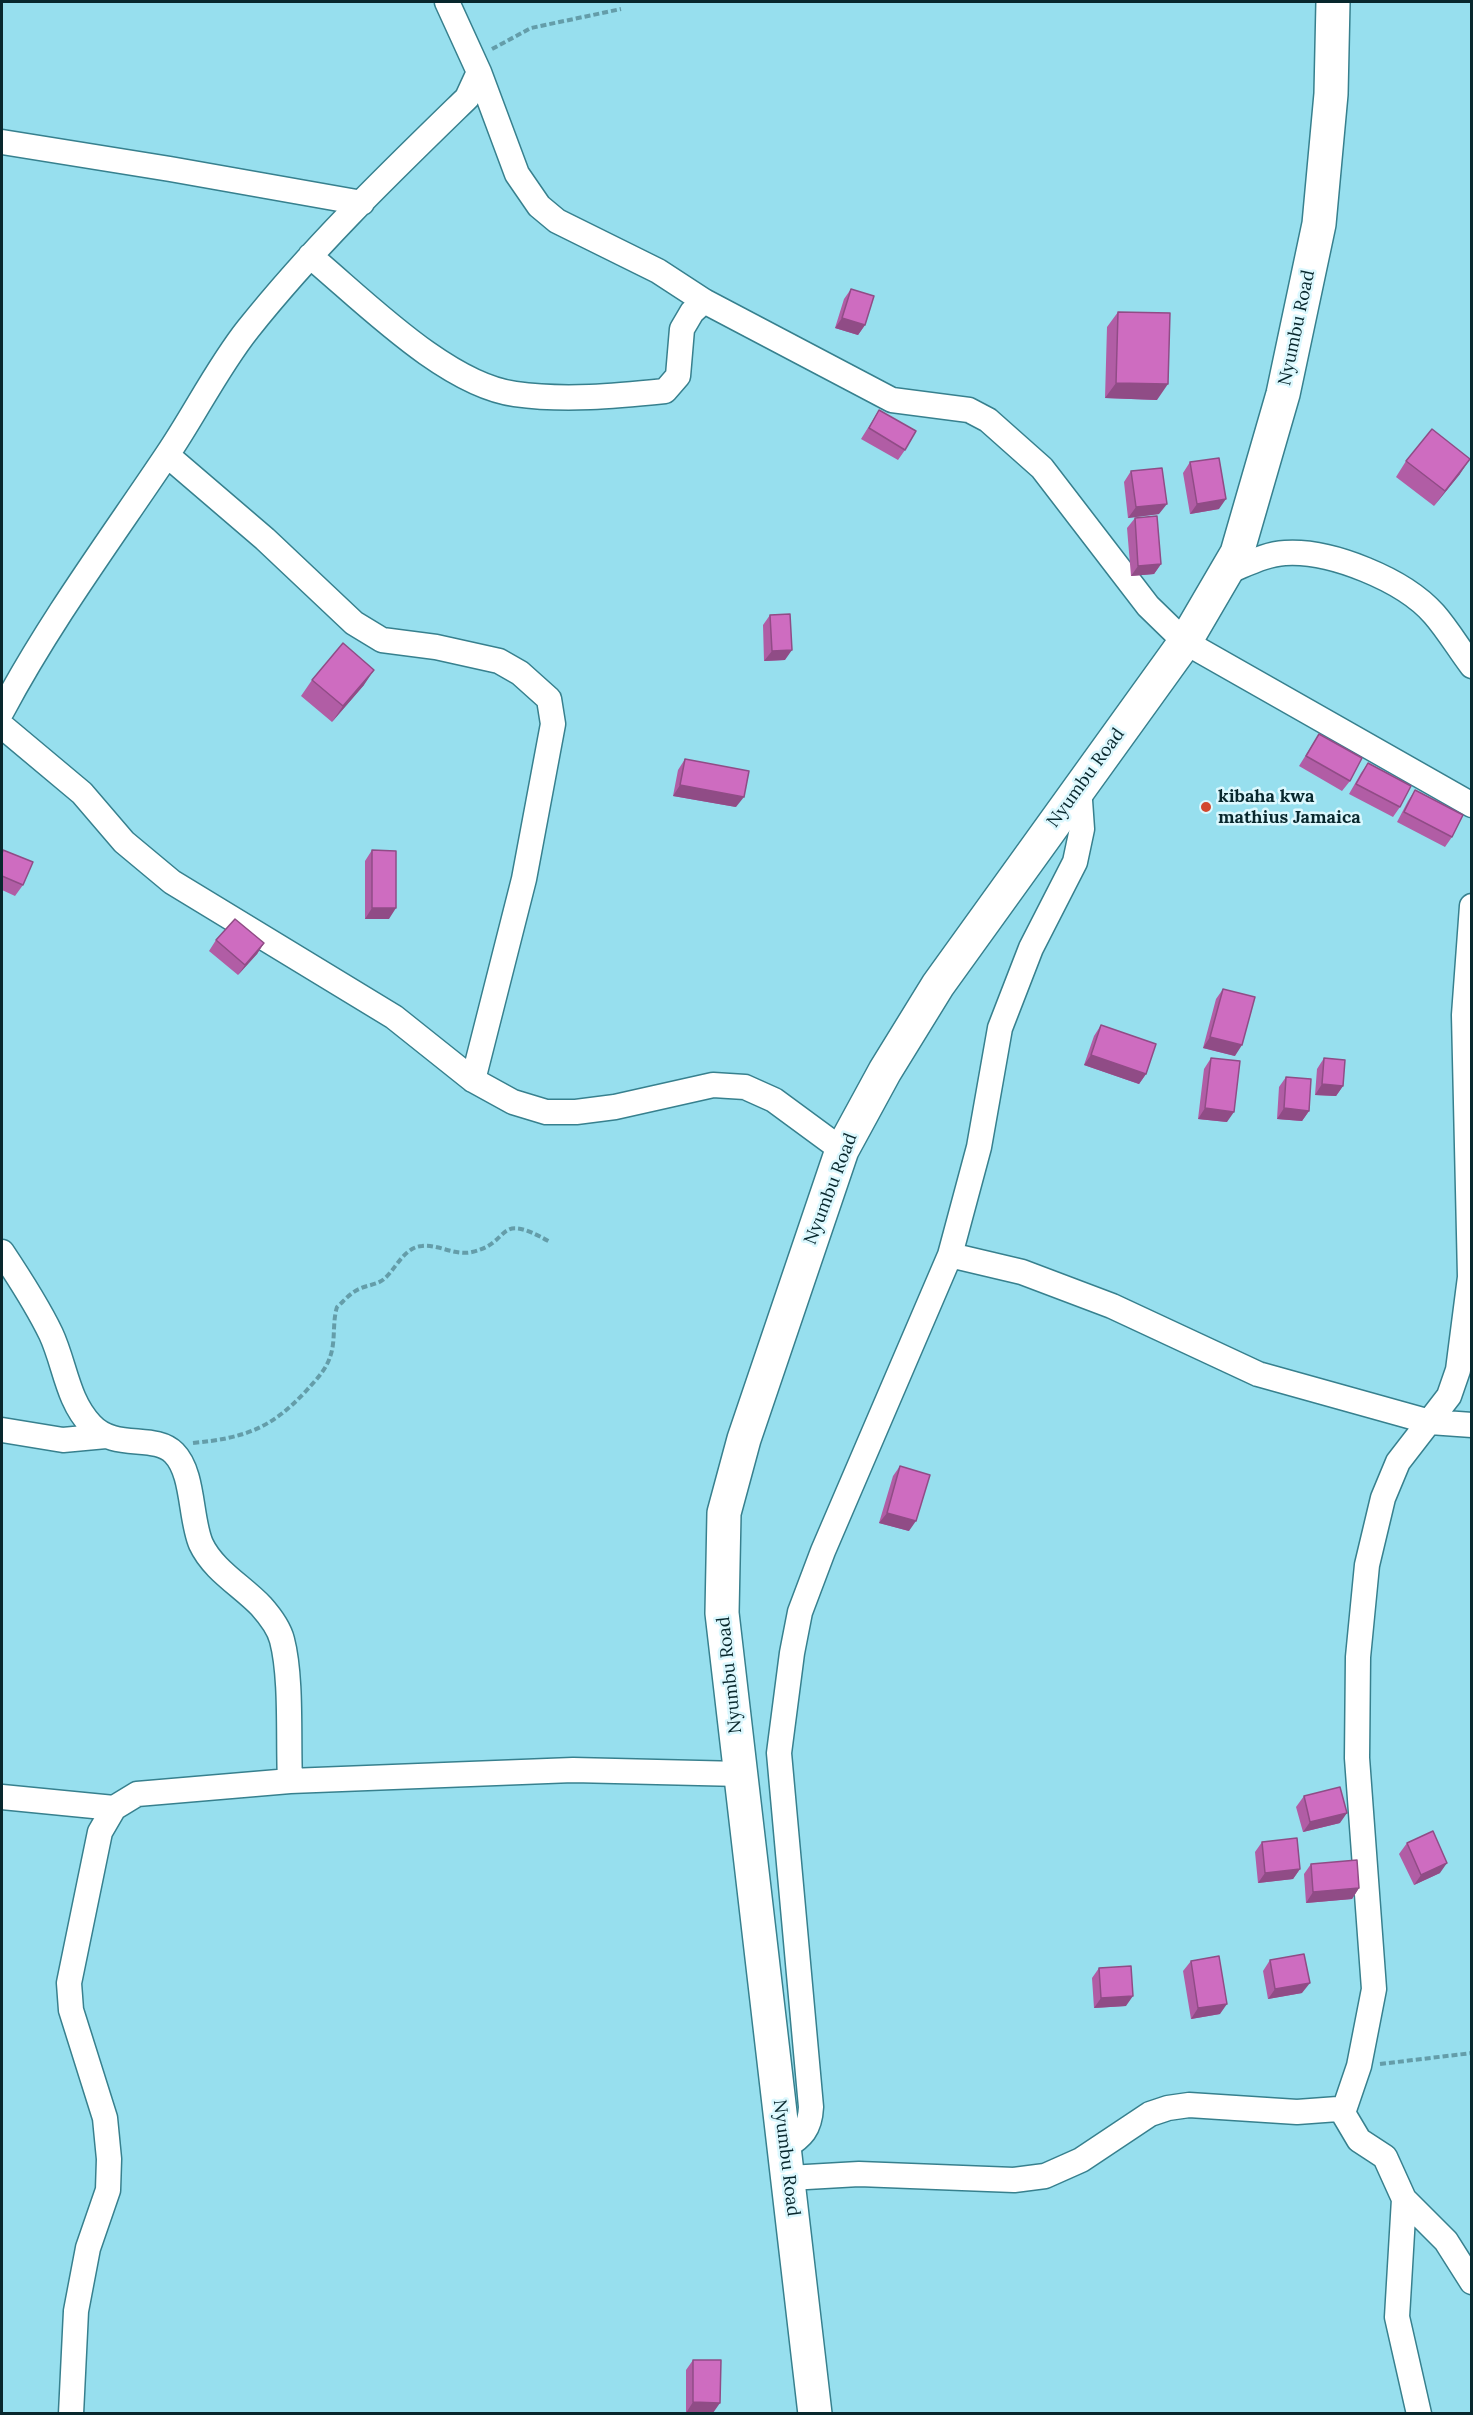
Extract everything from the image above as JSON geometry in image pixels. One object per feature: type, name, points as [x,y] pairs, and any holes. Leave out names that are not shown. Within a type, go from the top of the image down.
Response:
[{"type":"street","points":[[447,2],[477,67],[517,174],[539,206],[557,220],[658,272],[704,301],[892,400],[969,410],[988,420],[1042,468],[1148,606],[1185,642],[1472,805]]},
{"type":"street","name":"Nyumbu Road","points":[[815,2414],[722,1613],[724,1513],[744,1439],[842,1150],[885,1071],[938,986],[1079,786],[1185,642],[1229,571],[1237,553],[1283,394],[1319,224],[1331,94],[1333,2]]},
{"type":"street","points":[[2,711],[30,658],[90,565],[167,455],[246,331],[310,256],[467,98],[477,67]]},
{"type":"street","points":[[2,142],[362,203]]},
{"type":"street","points":[[310,256],[434,359],[474,382],[513,394],[586,399],[665,391],[678,376],[682,329],[692,312],[704,301]]},
{"type":"street","points":[[167,455],[265,539],[354,623],[382,640],[436,647],[499,661],[520,673],[549,699],[553,724],[524,879],[473,1080]]},
{"type":"street","points":[[1229,571],[1261,558],[1284,553],[1312,554],[1345,562],[1404,588],[1434,613],[1472,666]]},
{"type":"street","points":[[2,726],[82,793],[124,842],[172,882],[394,1017],[473,1080],[513,1102],[546,1112],[615,1107],[713,1085],[746,1087],[774,1100],[842,1150]]},
{"type":"street","points":[[1079,786],[1082,829],[1075,862],[1031,948],[1000,1028],[979,1147],[950,1255],[823,1551],[800,1612],[792,1653],[779,1753],[811,2107],[810,2123],[786,2163],[859,2174],[1014,2180],[1045,2176],[1081,2160],[1150,2114],[1168,2108],[1189,2104],[1297,2112],[1338,2109],[1343,2113],[1359,2140],[1385,2157],[1404,2199],[1446,2241],[1472,2282]]},
{"type":"street","points":[[1343,2113],[1359,2066],[1374,1989],[1358,1758],[1358,1657],[1367,1565],[1383,1498],[1398,1462],[1449,1396],[1458,1370],[1470,1277],[1464,1015],[1472,906]]},
{"type":"street","points":[[2,1252],[30,1294],[51,1336],[76,1405],[91,1425],[105,1437]]},
{"type":"street","points":[[950,1255],[1022,1272],[1112,1306],[1258,1374],[1430,1422],[1472,1425]]},
{"type":"street","points":[[2,1430],[63,1440],[105,1437],[124,1442],[165,1446],[181,1462],[201,1544],[217,1566],[261,1606],[282,1639],[286,1672],[290,1781]]},
{"type":"street","points":[[71,2414],[76,2311],[88,2248],[108,2190],[109,2159],[105,2118],[71,2010],[69,1983],[100,1832],[114,1808],[137,1794],[290,1781],[573,1770],[741,1774]]},
{"type":"street","points":[[2,1797],[114,1808]]},
{"type":"street","points":[[1404,2199],[1397,2317],[1419,2414]]},
{"type":"path","points":[[477,67],[502,42],[531,28],[621,9]]},
{"type":"path","points":[[165,1446],[247,1435],[267,1426],[291,1408],[321,1374],[330,1359],[337,1307],[357,1290],[385,1279],[408,1252],[422,1245],[472,1252],[489,1244],[506,1230],[517,1228],[528,1229],[550,1242]]},
{"type":"path","points":[[1359,2066],[1472,2053]]},
{"type":"building","points":[[851,289],[874,296],[865,325],[842,318]]},
{"type":"building","points":[[1118,312],[1170,313],[1168,384],[1116,383]]},
{"type":"building","points":[[879,410],[916,431],[905,450],[869,428]]},
{"type":"building","points":[[1432,429],[1470,459],[1445,491],[1406,461]]},
{"type":"building","points":[[1219,458],[1226,499],[1197,504],[1190,462]]},
{"type":"building","points":[[1162,468],[1167,504],[1136,507],[1131,471]]},
{"type":"building","points":[[1157,516],[1161,564],[1138,566],[1135,518]]},
{"type":"building","points":[[790,614],[792,650],[772,651],[770,615]]},
{"type":"building","points":[[343,643],[374,670],[343,706],[312,680]]},
{"type":"building","points":[[1319,734],[1362,758],[1350,781],[1306,756]]},
{"type":"building","points":[[685,759],[749,771],[744,797],[680,785]]},
{"type":"building","points":[[1368,763],[1411,786],[1400,807],[1356,784]]},
{"type":"building","points":[[1415,790],[1463,815],[1452,837],[1404,812]]},
{"type":"building","points":[[3,850],[33,862],[23,885],[2,876]]},
{"type":"building","points":[[372,850],[396,851],[396,908],[372,908]]},
{"type":"building","points":[[235,919],[264,943],[245,965],[216,940]]},
{"type":"building","points":[[1223,989],[1255,997],[1242,1045],[1210,1037]]},
{"type":"building","points":[[1101,1025],[1156,1044],[1146,1074],[1091,1055]]},
{"type":"building","points":[[1211,1058],[1240,1061],[1234,1112],[1205,1108]]},
{"type":"building","points":[[1324,1058],[1345,1060],[1343,1086],[1322,1084]]},
{"type":"building","points":[[1286,1077],[1311,1079],[1309,1111],[1284,1108]]},
{"type":"building","points":[[900,1466],[930,1475],[916,1521],[887,1513]]},
{"type":"building","points":[[1340,1787],[1347,1813],[1310,1822],[1304,1796]]},
{"type":"building","points":[[1433,1831],[1447,1863],[1421,1875],[1407,1843]]},
{"type":"building","points":[[1297,1838],[1300,1869],[1265,1873],[1262,1842]]},
{"type":"building","points":[[1357,1860],[1359,1888],[1313,1892],[1311,1864]]},
{"type":"building","points":[[1304,1954],[1310,1983],[1275,1989],[1270,1960]]},
{"type":"building","points":[[1219,1956],[1227,2004],[1198,2008],[1191,1961]]},
{"type":"building","points":[[1131,1966],[1133,1996],[1101,1998],[1099,1968]]},
{"type":"building","points":[[693,2360],[721,2360],[720,2403],[693,2402]]},
{"type":"place","name":"kibaha kwa mathius Jamaica","points":[[1206,807]]}]
